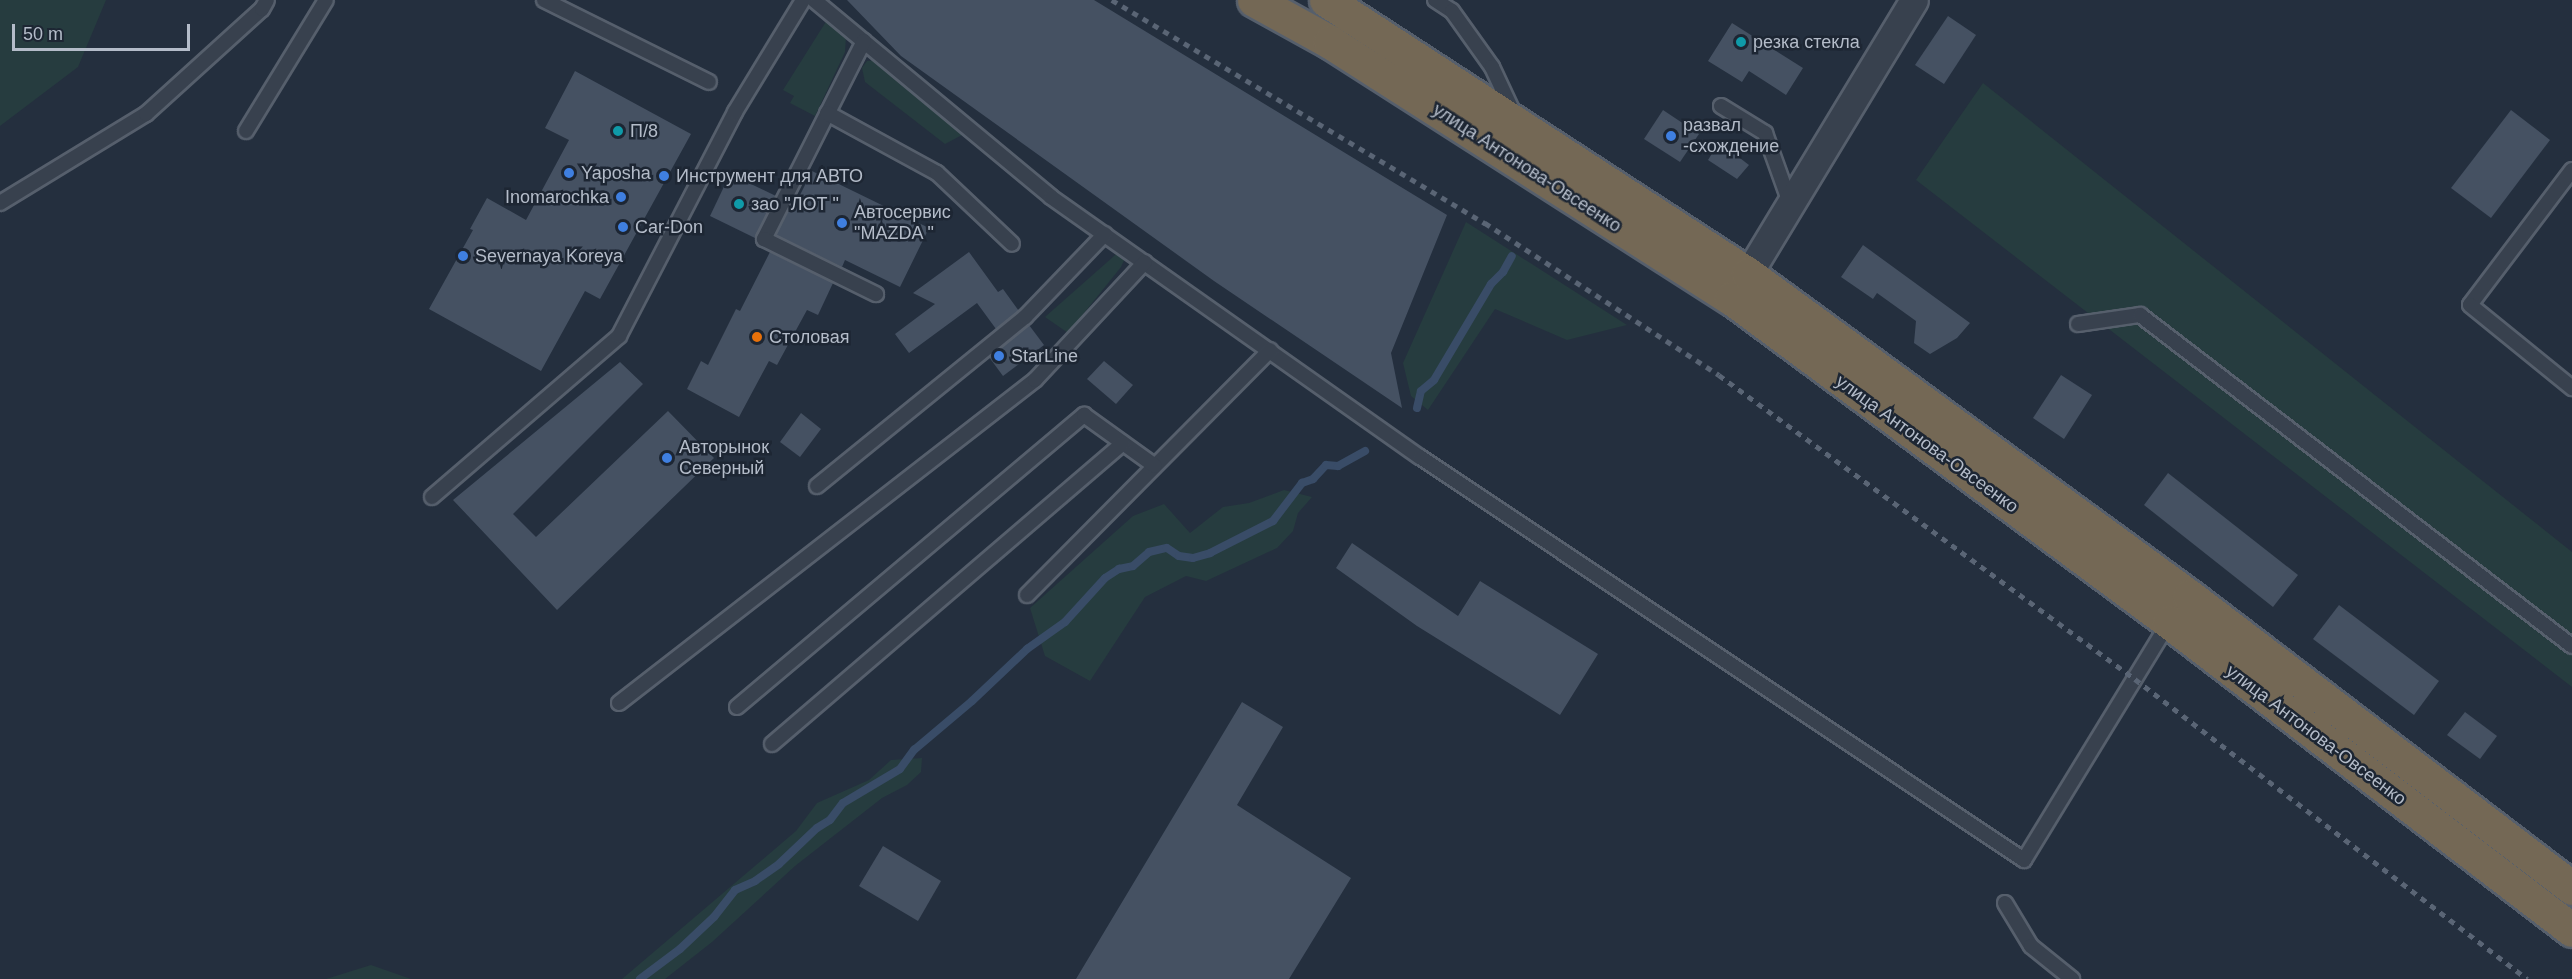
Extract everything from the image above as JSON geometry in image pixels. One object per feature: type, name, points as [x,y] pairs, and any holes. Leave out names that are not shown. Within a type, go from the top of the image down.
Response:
[{"type":"highway","name":"улица Антонова-Овсеенко","points":[[1254,0],[1330,42],[1731,298],[2179,609],[2572,888]]},
{"type":"highway","name":"улица Антонова-Овсеенко","points":[[1326,0],[1748,274],[2179,609],[2572,930]]},
{"type":"street","points":[[1748,274],[1914,0]]},
{"type":"lane","points":[[0,203],[146,114],[262,9],[267,0]]},
{"type":"lane","points":[[246,131],[326,0]]},
{"type":"lane","points":[[544,0],[709,82]]},
{"type":"lane","points":[[432,496],[619,336],[735,112],[803,0]]},
{"type":"lane","points":[[814,0],[1052,197],[1420,457],[2024,860],[2179,609]]},
{"type":"lane","points":[[1436,0],[1452,10],[1492,68],[1519,124]]},
{"type":"lane","points":[[864,41],[764,238],[876,294]]},
{"type":"lane","points":[[1721,106],[1765,133],[1790,203]]},
{"type":"lane","points":[[827,113],[937,173],[1012,244]]},
{"type":"lane","points":[[2572,170],[2470,305],[2572,388]]},
{"type":"lane","points":[[817,486],[1024,317],[1105,234]]},
{"type":"lane","points":[[619,703],[1035,380],[1145,262]]},
{"type":"lane","points":[[2078,324],[2140,315],[2572,646]]},
{"type":"lane","points":[[1027,595],[1270,350]]},
{"type":"lane","points":[[737,707],[1084,415],[1155,466]]},
{"type":"lane","points":[[772,744],[1123,443]]},
{"type":"lane","points":[[2005,903],[2031,946],[2072,979]]},
{"type":"green space","points":[[0,0],[106,0],[78,67],[0,126]]},
{"type":"green space","points":[[827,20],[841,27],[846,37],[845,52],[815,116],[790,103],[794,96],[783,90]]},
{"type":"green space","points":[[876,60],[887,66],[964,134],[945,144],[865,82],[862,68],[867,61]]},
{"type":"green space","points":[[1983,83],[2572,552],[2572,687],[1916,180]]},
{"type":"green space","points":[[1466,222],[1627,325],[1567,340],[1495,309],[1428,410],[1411,396],[1403,363]]},
{"type":"green space","points":[[1122,249],[1125,258],[1121,267],[1068,333],[1045,317]]},
{"type":"green space","points":[[1284,490],[1312,497],[1298,513],[1293,531],[1277,548],[1206,581],[1186,576],[1145,597],[1090,681],[1045,656],[1030,608],[1133,516],[1164,504],[1190,533],[1223,507],[1249,503]]},
{"type":"green space","points":[[922,758],[921,772],[907,785],[882,798],[795,866],[712,942],[665,979],[622,979],[796,831],[817,803],[869,780],[891,760]]},
{"type":"green space","points":[[371,965],[411,979],[326,979]]},
{"type":"building","points":[[847,0],[1094,0],[1447,215],[1391,353],[1402,408],[1214,281],[901,56]]},
{"type":"building","points":[[1948,16],[1976,35],[1944,84],[1915,65]]},
{"type":"building","name":"резка стекла","points":[[1732,23],[1803,68],[1786,95],[1749,71],[1742,82],[1708,61]]},
{"type":"building","points":[[575,71],[691,134],[600,299],[585,291],[541,371],[429,309],[473,230],[470,229],[487,198],[526,220],[569,140],[545,128]]},
{"type":"building","name":"развал -схождение","points":[[1663,110],[1699,134],[1680,162],[1644,139]]},
{"type":"building","points":[[2511,110],[2550,140],[2491,218],[2451,188]]},
{"type":"building","points":[[1719,142],[1749,165],[1737,179],[1708,160]]},
{"type":"building","points":[[812,171],[929,228],[900,287],[845,260],[842,267],[776,235],[792,204],[795,205]]},
{"type":"building","name":"зао \"ЛОТ \"","points":[[730,174],[776,196],[755,238],[710,216]]},
{"type":"building","points":[[1863,245],[1970,323],[1957,338],[1930,354],[1914,343],[1916,321],[1877,293],[1873,299],[1841,277]]},
{"type":"building","points":[[770,252],[833,283],[818,315],[807,310],[777,365],[769,361],[739,417],[687,389],[701,361],[708,365],[736,309],[740,311]]},
{"type":"building","points":[[969,252],[998,292],[1003,289],[1019,311],[996,329],[977,303],[909,353],[895,334],[935,304],[913,293]]},
{"type":"building","points":[[1029,325],[1044,345],[1003,376],[989,357]]},
{"type":"building","points":[[1104,361],[1133,385],[1116,404],[1087,379]]},
{"type":"building","points":[[620,362],[643,384],[513,514],[536,537],[668,411],[714,458],[557,610],[453,500]]},
{"type":"building","points":[[2061,375],[2092,395],[2064,439],[2033,418]]},
{"type":"building","points":[[801,413],[821,429],[800,457],[780,442]]},
{"type":"building","points":[[2168,473],[2298,575],[2273,607],[2144,505]]},
{"type":"building","points":[[1352,543],[1458,616],[1480,581],[1598,654],[1560,715],[1417,626],[1336,568]]},
{"type":"building","points":[[2339,605],[2439,681],[2414,715],[2313,639]]},
{"type":"building","points":[[1242,702],[1283,727],[1237,805],[1351,878],[1289,979],[1076,979]]},
{"type":"building","points":[[2465,712],[2497,736],[2480,759],[2447,735]]},
{"type":"building","points":[[883,846],[941,881],[918,921],[859,886]]},
{"type":"waterway","points":[[1417,408],[1421,391],[1434,380],[1491,284],[1503,272],[1512,256]]},
{"type":"waterway","points":[[640,979],[680,949],[714,917],[735,890],[755,881],[779,864],[817,828],[830,820],[843,803],[900,769],[914,750],[972,701],[1027,649],[1065,622],[1105,578],[1119,569],[1133,566],[1149,552],[1167,548],[1179,556],[1193,558],[1210,553],[1273,521],[1302,483],[1313,479],[1326,465],[1338,466],[1365,451]]},
{"type":"railway","points":[[1112,0],[1485,223],[1719,375],[2135,679],[2528,979]]},
{"type":"place","name":"резка стекла","points":[[1741,42]]},
{"type":"place","name":"П/8","points":[[618,131]]},
{"type":"place","name":"развал -схождение","points":[[1671,136]]},
{"type":"place","name":"Yaposha","points":[[569,173]]},
{"type":"place","name":"Инструмент для АВТО","points":[[664,176]]},
{"type":"place","name":"Inomarochka","points":[[621,197]]},
{"type":"place","name":"зао \"ЛОТ \"","points":[[739,204]]},
{"type":"place","name":"Автосервис \"MAZDA \"","points":[[842,223]]},
{"type":"place","name":"Car-Don","points":[[623,227]]},
{"type":"place","name":"Severnaya Koreya","points":[[463,256]]},
{"type":"place","name":"Столовая","points":[[757,337]]},
{"type":"place","name":"StarLine","points":[[999,356]]},
{"type":"place","name":"Авторынок Северный","points":[[667,458]]}]
